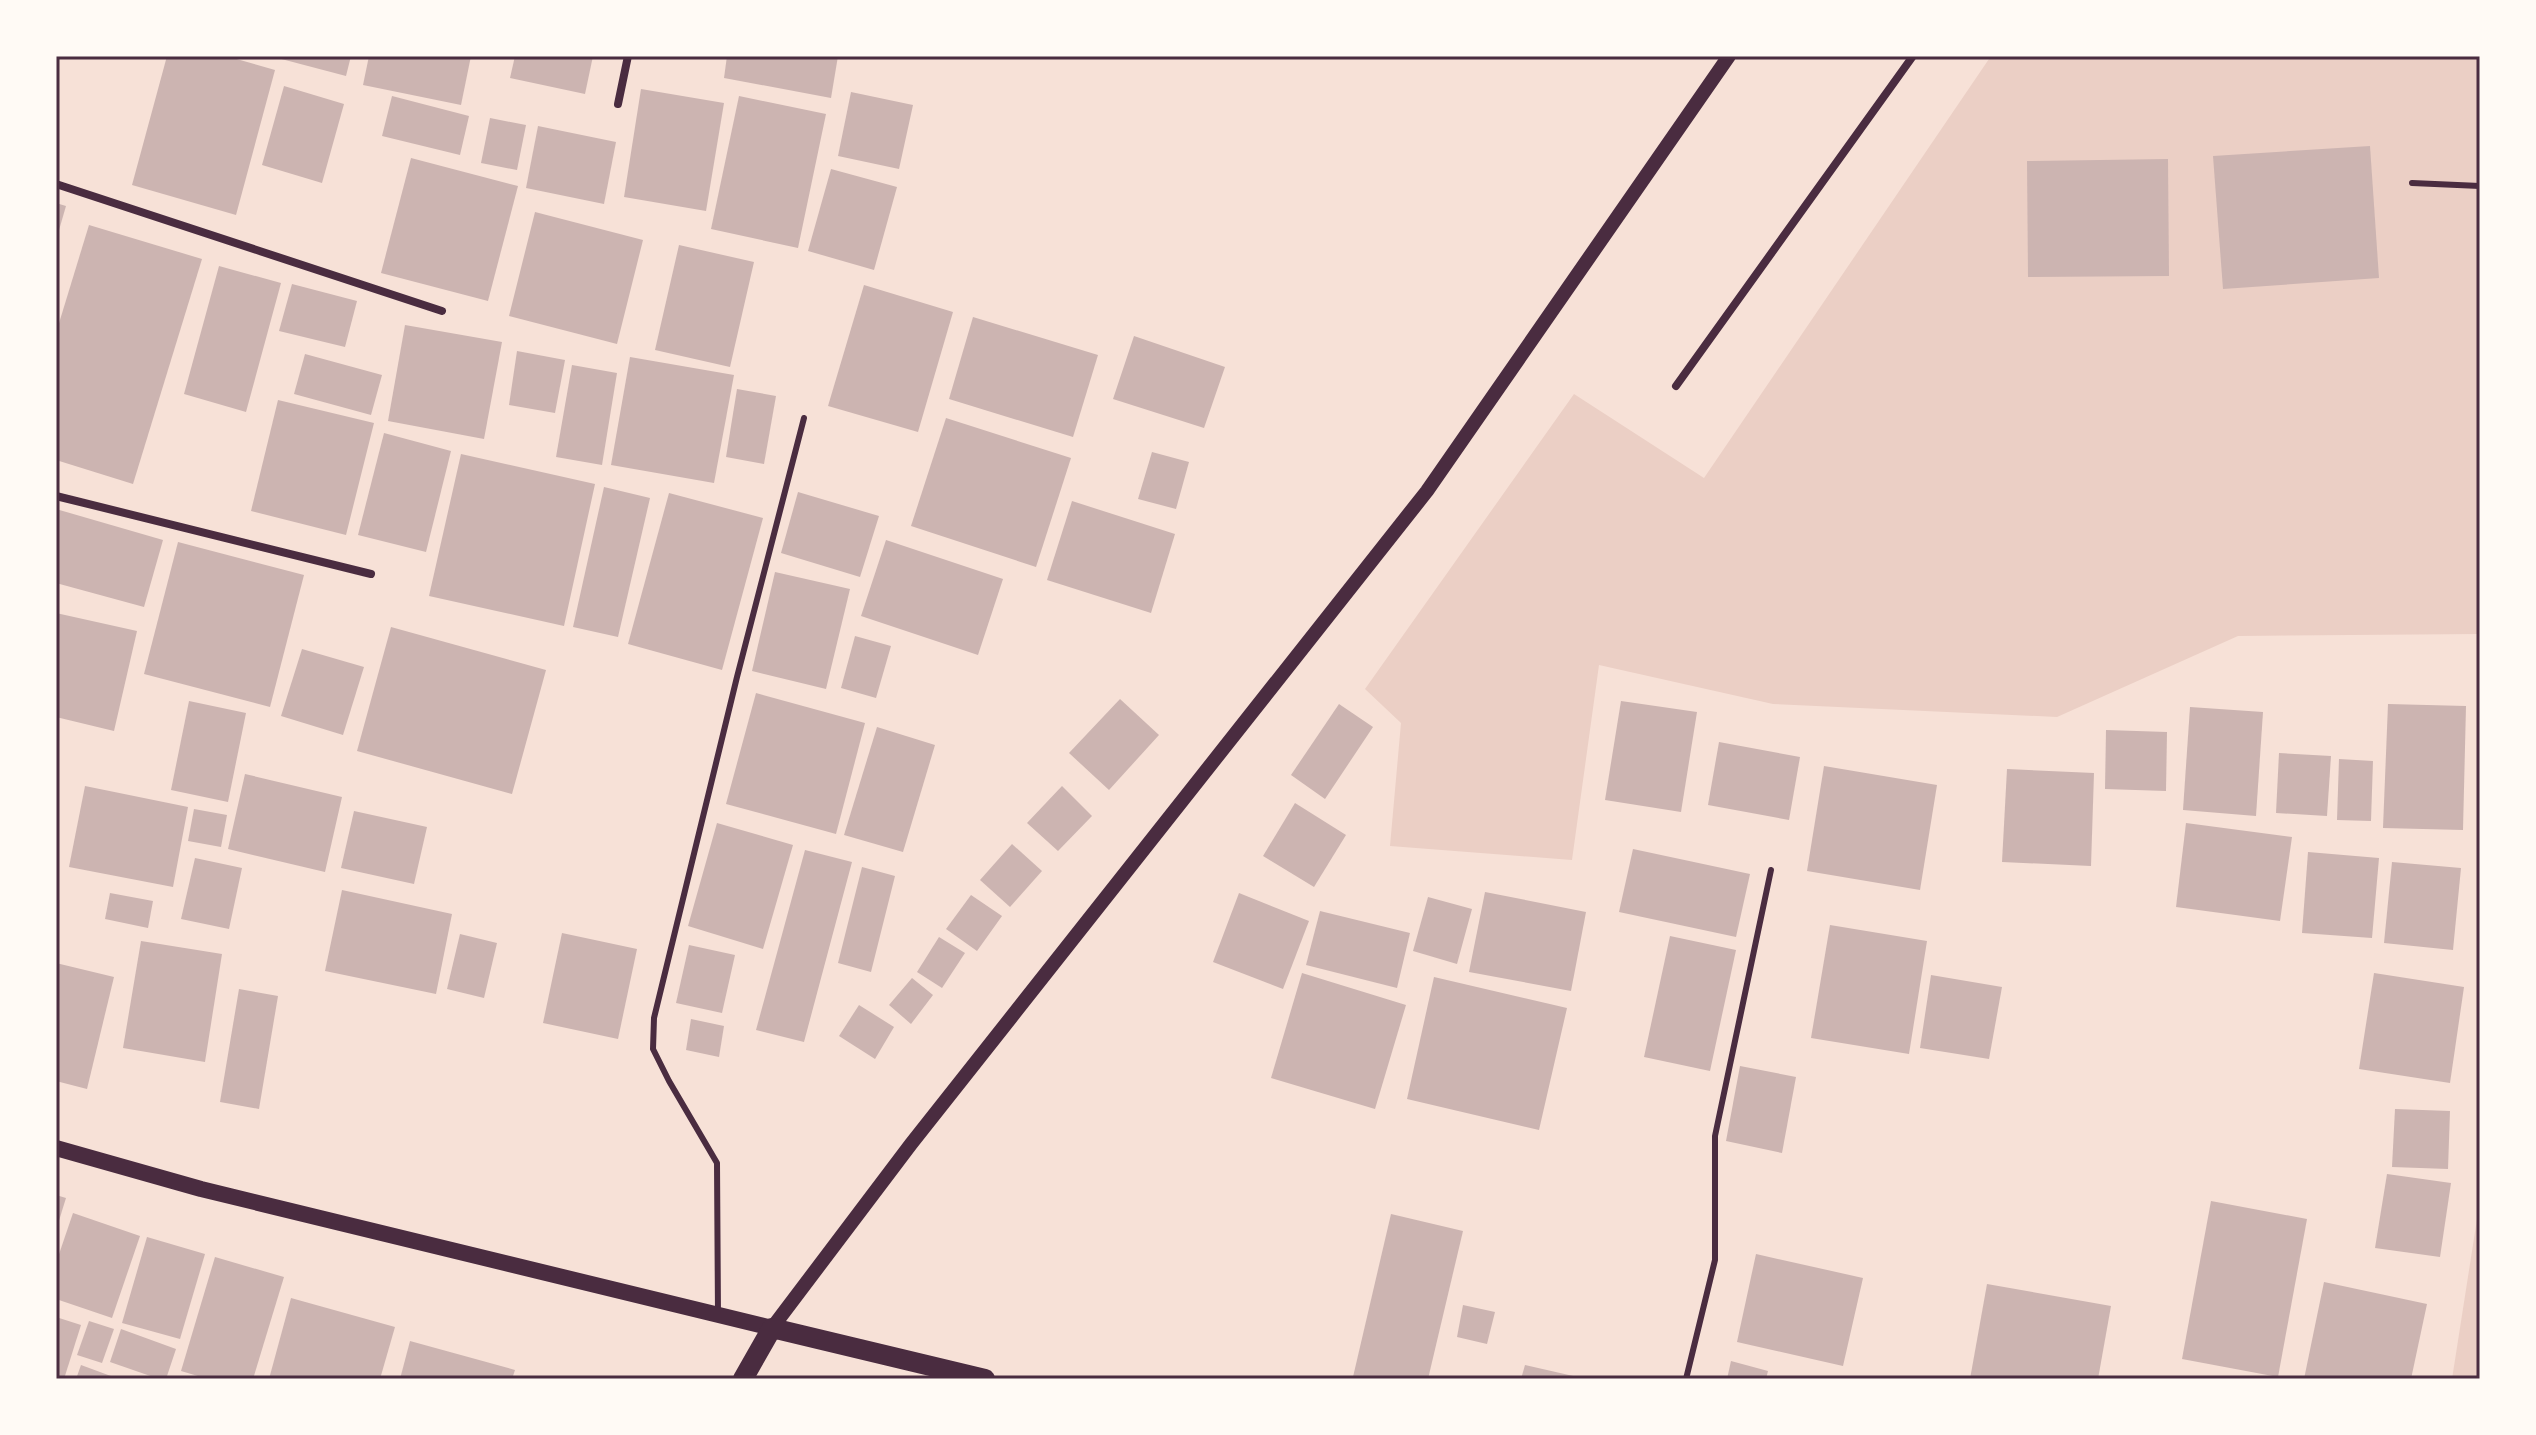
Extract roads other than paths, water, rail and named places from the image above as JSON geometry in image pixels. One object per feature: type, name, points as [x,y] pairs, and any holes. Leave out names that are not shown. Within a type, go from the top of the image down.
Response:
[{"type":"main road","points":[[56,1148],[201,1189],[985,1379]]},
{"type":"main road","points":[[743,1379],[772,1328]]},
{"type":"street","points":[[618,104],[628,56]]},
{"type":"street","points":[[772,1328],[911,1144],[1427,491],[1729,56]]},
{"type":"street","points":[[1676,386],[1913,56]]},
{"type":"street","points":[[56,184],[442,311]]},
{"type":"street","points":[[56,496],[371,574]]},
{"type":"lane","points":[[2412,183],[2480,186]]},
{"type":"lane","points":[[718,1315],[717,1163],[653,1049],[654,1018],[804,418]]},
{"type":"lane","points":[[1686,1379],[1715,1260],[1715,1136],[1771,870]]}]
